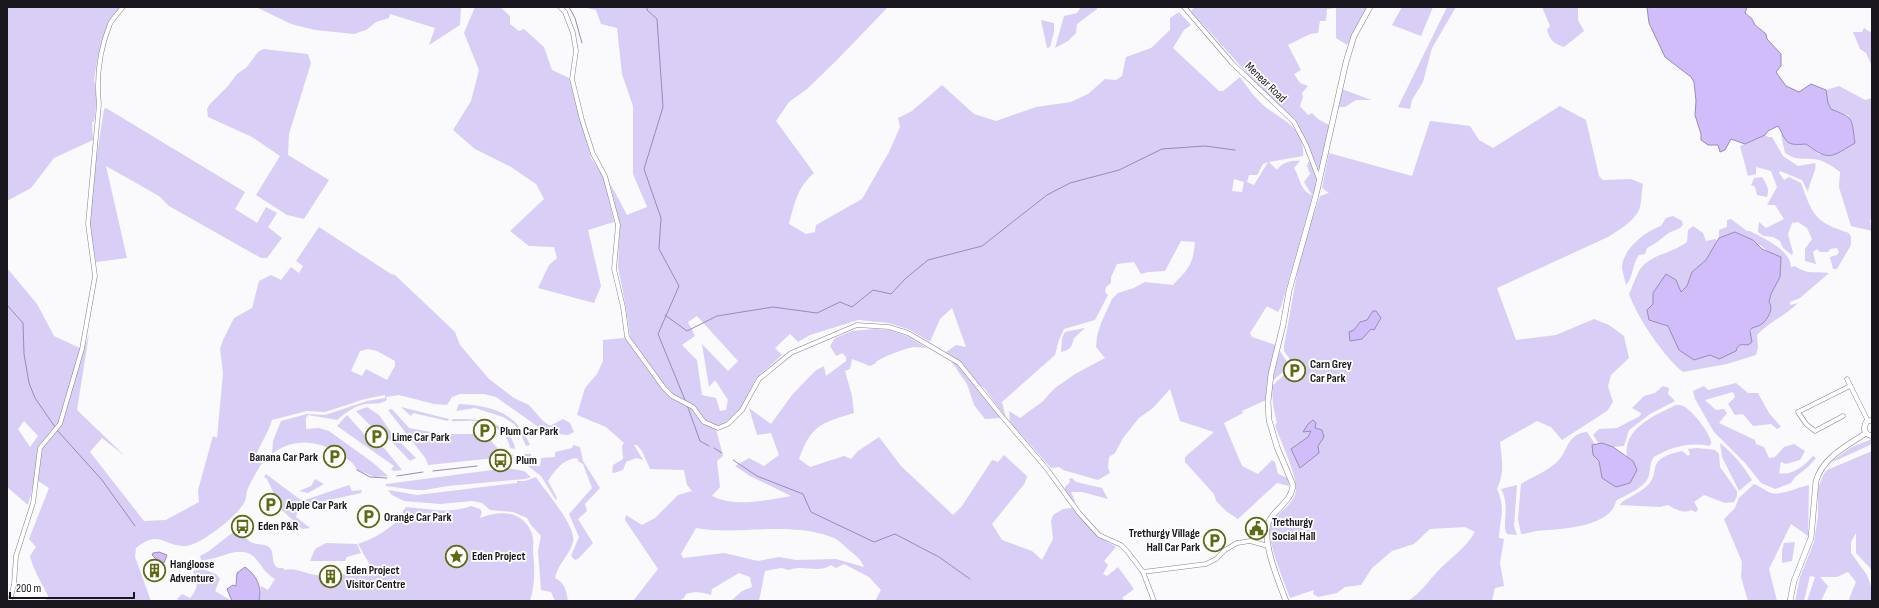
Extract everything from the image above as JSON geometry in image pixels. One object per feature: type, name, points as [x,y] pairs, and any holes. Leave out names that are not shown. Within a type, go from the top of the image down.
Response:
[{"type":"street","points":[[10,601],[14,584],[16,556],[33,503],[40,448],[60,424],[82,349],[95,276],[88,224],[99,104],[97,85],[99,62],[110,23],[124,7]]},
{"type":"street","points":[[560,7],[565,12],[573,33],[576,51],[572,80],[582,120],[593,154],[605,176],[618,225],[614,269],[623,307],[626,337],[664,388],[672,396],[693,407],[704,422],[718,428],[728,424],[742,410],[759,379],[791,353],[857,325],[889,327],[908,333],[959,363],[1047,469],[1079,514],[1099,535],[1121,545],[1127,551],[1143,572],[1154,601]]},
{"type":"street","name":"Menear Road","points":[[1184,7],[1232,63],[1294,122],[1306,145],[1319,180]]},
{"type":"street","points":[[1286,601],[1268,546],[1266,531],[1271,518],[1289,498],[1292,490],[1291,479],[1277,447],[1269,420],[1269,386],[1288,291],[1319,180],[1354,36],[1370,7]]},
{"type":"street","points":[[1847,379],[1870,420],[1864,426],[1866,433],[1872,436]]},
{"type":"street","points":[[1843,416],[1815,431],[1806,424],[1798,412],[1850,386]]},
{"type":"street","points":[[1790,601],[1794,581],[1811,538],[1816,481],[1818,474],[1825,462],[1866,433]]},
{"type":"street","points":[[1250,542],[1266,531]]},
{"type":"street","points":[[1143,572],[1206,564],[1216,559],[1225,550],[1237,543],[1250,542],[1268,546]]},
{"type":"shaded area","points":[[7,7],[123,7],[109,22],[97,61],[94,80],[97,98],[94,122],[92,122],[93,140],[54,158],[31,188],[7,201]]},
{"type":"shaded area","points":[[256,7],[461,7],[460,25],[429,45],[435,28],[390,14],[389,18],[376,22],[366,30],[354,34],[315,30],[291,24]]},
{"type":"shaded area","points":[[475,7],[500,7],[510,16],[510,24],[519,31],[524,29],[544,47],[552,70],[569,78],[591,158],[603,176],[614,222],[588,230],[601,286],[594,303],[538,288],[549,265],[557,258],[554,247],[529,246],[510,231],[544,199],[536,184],[511,167],[475,149],[453,130],[471,101],[479,70],[464,33]]},
{"type":"shaded area","points":[[582,7],[888,7],[807,89],[789,102],[776,121],[814,173],[804,184],[797,196],[789,224],[806,234],[815,232],[816,225],[862,199],[889,152],[900,127],[898,118],[912,111],[942,85],[974,114],[996,121],[1036,107],[1071,102],[1088,94],[1105,79],[1116,80],[1122,76],[1126,57],[1151,48],[1170,30],[1170,18],[1179,12],[1191,25],[1184,30],[1173,48],[1219,91],[1223,91],[1240,77],[1259,101],[1288,123],[1300,136],[1303,145],[1303,156],[1269,162],[1277,170],[1287,162],[1300,161],[1294,168],[1305,190],[1312,195],[1304,182],[1310,174],[1307,166],[1308,162],[1310,162],[1316,177],[1315,188],[1281,307],[1278,312],[1267,306],[1250,333],[1252,337],[1276,345],[1267,383],[1266,400],[1242,411],[1243,413],[1224,423],[1242,466],[1258,474],[1272,460],[1275,462],[1278,474],[1288,478],[1289,486],[1277,483],[1238,519],[1226,511],[1216,501],[1214,494],[1185,462],[1185,457],[1214,432],[1180,421],[1170,389],[1153,408],[1139,418],[1123,438],[1115,453],[1109,457],[1108,467],[1110,473],[1098,480],[1063,470],[1059,467],[1051,468],[1010,422],[1009,411],[1020,418],[1042,402],[1055,388],[1075,374],[1105,358],[1096,347],[1097,336],[1112,299],[1118,293],[1134,288],[1145,282],[1173,285],[1189,266],[1193,256],[1195,242],[1181,241],[1165,271],[1141,274],[1134,262],[1117,264],[1111,277],[1111,283],[1106,287],[1105,292],[1108,295],[1095,320],[1064,329],[1055,355],[1002,402],[1006,418],[984,388],[979,385],[960,361],[946,352],[956,345],[966,347],[952,308],[940,319],[930,342],[910,330],[889,323],[858,320],[810,335],[798,342],[790,334],[775,348],[782,355],[756,378],[741,409],[718,427],[715,425],[723,456],[717,461],[720,487],[712,496],[731,502],[751,502],[791,496],[750,476],[735,466],[749,458],[764,466],[779,455],[771,433],[757,435],[749,408],[771,424],[792,395],[815,371],[824,366],[826,376],[846,361],[846,357],[842,353],[836,356],[830,346],[835,338],[852,331],[874,329],[889,330],[907,336],[927,348],[914,347],[906,349],[883,358],[870,366],[852,359],[850,369],[845,371],[852,396],[854,413],[825,423],[813,432],[803,448],[799,459],[810,467],[844,456],[851,459],[858,451],[879,437],[901,466],[953,515],[962,506],[992,460],[998,462],[1004,455],[1027,476],[1025,483],[992,524],[1002,540],[1032,551],[1042,560],[1053,539],[1051,521],[1053,515],[1063,509],[1072,508],[1099,537],[1116,547],[1104,561],[1108,565],[1103,574],[1107,576],[1118,567],[1134,589],[1122,598],[1124,600],[1140,601],[875,601],[881,590],[869,577],[844,564],[836,568],[831,565],[821,569],[794,568],[789,570],[781,568],[765,571],[759,601],[731,601],[742,591],[752,587],[750,577],[739,573],[712,589],[711,595],[695,592],[686,594],[684,598],[679,601],[633,601],[658,569],[625,520],[626,515],[642,525],[655,518],[678,495],[692,491],[687,485],[684,470],[650,469],[642,451],[637,445],[634,445],[643,460],[636,458],[626,462],[623,470],[614,473],[612,472],[613,465],[623,459],[622,446],[624,443],[606,427],[577,415],[585,388],[597,374],[603,361],[603,340],[623,338],[632,341],[618,267],[620,225],[610,183],[627,215],[647,207],[633,174],[633,106],[622,74],[617,28],[601,24],[596,10]],"holes":[[[1268,162],[1254,185],[1247,182],[1249,175],[1257,175],[1263,164]],[[1234,179],[1244,182],[1242,192],[1232,191]],[[697,316],[738,361],[728,371],[702,344],[709,387],[715,380],[728,400],[726,410],[720,411],[716,398],[702,395],[697,360],[682,345],[695,336],[688,322]],[[696,528],[713,530],[800,530],[817,533],[836,539],[858,557],[864,567],[836,559],[796,560],[779,557],[758,561],[724,553],[683,558],[681,554]]]},
{"type":"shaded area","points":[[1081,7],[1097,7],[1097,9],[1077,24],[1076,33],[1068,41],[1055,48],[1064,16],[1077,13]]},
{"type":"shaded area","points":[[1195,7],[1368,7],[1347,45],[1336,38],[1336,8],[1327,9],[1326,21],[1320,21],[1318,33],[1310,34],[1288,45],[1301,70],[1294,74],[1300,83],[1308,86],[1302,93],[1303,97],[1300,106],[1308,115],[1312,113],[1318,119],[1329,125],[1319,170],[1296,120],[1264,92],[1191,11]]},
{"type":"shaded area","points":[[1402,7],[1433,7],[1421,36],[1392,25]]},
{"type":"shaded area","points":[[1447,7],[1456,7],[1432,48],[1423,82],[1412,100],[1410,109],[1398,107]]},
{"type":"shaded area","points":[[1542,7],[1578,8],[1578,20],[1584,31],[1564,47],[1558,44],[1551,39],[1548,33],[1547,30],[1550,26]]},
{"type":"shaded area","points":[[1647,7],[1747,7],[1745,13],[1752,19],[1755,25],[1766,34],[1767,39],[1781,54],[1781,66],[1776,72],[1786,86],[1799,92],[1811,84],[1826,90],[1828,103],[1831,109],[1848,117],[1852,123],[1855,143],[1841,152],[1830,156],[1814,150],[1806,144],[1794,144],[1788,142],[1778,126],[1768,131],[1765,135],[1745,144],[1731,139],[1725,150],[1720,152],[1718,145],[1708,145],[1701,140],[1701,134],[1695,115],[1696,101],[1694,82],[1691,77],[1665,57],[1649,23]]},
{"type":"shaded area","points":[[1041,20],[1054,23],[1054,32],[1050,47],[1047,48]]},
{"type":"shaded area","points":[[1864,28],[1870,32],[1872,30],[1872,66],[1866,53],[1860,49],[1853,32],[1862,32]]},
{"type":"shaded area","points":[[263,49],[308,54],[311,63],[289,134],[288,155],[329,180],[304,219],[287,215],[256,195],[280,156],[252,137],[208,117],[207,109],[210,104],[228,86],[237,74],[246,68],[258,52]]},
{"type":"shaded area","points":[[1839,86],[1865,100],[1872,98],[1872,216],[1870,221],[1872,231],[1851,226],[1839,187],[1840,172],[1824,162],[1813,159],[1797,158],[1785,153],[1782,134],[1789,143],[1806,144],[1820,155],[1849,116],[1831,109],[1828,103],[1826,90]]},
{"type":"shaded area","points":[[1342,89],[1371,100],[1356,100],[1345,107],[1339,107]]},
{"type":"shaded area","points":[[1560,106],[1586,120],[1599,176],[1603,180],[1631,179],[1643,184],[1639,210],[1621,229],[1608,237],[1497,288],[1516,340],[1556,335],[1594,319],[1609,325],[1624,336],[1629,358],[1611,375],[1608,386],[1613,402],[1607,411],[1562,440],[1551,427],[1537,421],[1500,442],[1502,471],[1500,483],[1497,489],[1502,508],[1499,538],[1504,539],[1500,563],[1504,586],[1495,588],[1492,601],[1408,601],[1420,591],[1471,538],[1475,532],[1465,527],[1430,529],[1414,544],[1392,551],[1372,568],[1361,585],[1345,587],[1337,593],[1318,597],[1313,594],[1314,590],[1290,598],[1274,555],[1270,530],[1275,518],[1293,499],[1296,493],[1296,486],[1290,464],[1275,425],[1277,423],[1273,405],[1272,386],[1284,375],[1290,372],[1298,377],[1301,375],[1300,367],[1295,367],[1284,351],[1284,346],[1301,252],[1320,196],[1329,193],[1322,188],[1329,153],[1412,176],[1430,121],[1470,126],[1479,140],[1493,148]]},
{"type":"shaded area","points":[[106,108],[245,192],[235,209],[257,223],[266,207],[277,213],[268,227],[282,238],[267,258],[261,258],[169,206],[159,196],[106,166],[127,258],[96,262],[89,225],[96,160],[104,109]]},
{"type":"shaded area","points":[[1765,135],[1772,137],[1783,156],[1798,166],[1815,163],[1816,165],[1808,192],[1802,180],[1780,171],[1779,173],[1784,180],[1789,177],[1801,183],[1812,210],[1822,221],[1849,233],[1851,237],[1851,245],[1837,269],[1833,269],[1830,257],[1837,255],[1839,252],[1837,248],[1830,249],[1828,252],[1820,252],[1817,249],[1813,252],[1816,264],[1805,261],[1805,249],[1812,239],[1807,228],[1798,222],[1792,223],[1788,234],[1793,253],[1792,255],[1783,248],[1780,241],[1773,237],[1764,236],[1758,232],[1759,222],[1766,228],[1784,219],[1775,205],[1767,205],[1777,187],[1771,171],[1756,167],[1756,174],[1748,176],[1740,146]]},
{"type":"shaded area","points":[[1762,177],[1768,189],[1767,197],[1757,195],[1755,187],[1751,185],[1754,178]]},
{"type":"shaded area","points":[[1673,216],[1682,221],[1683,225],[1668,233],[1647,248],[1645,254],[1639,255],[1635,262],[1630,279],[1626,285],[1622,266],[1631,247],[1643,236],[1661,226],[1666,218]]},
{"type":"shaded area","points":[[1731,219],[1747,231],[1762,237],[1775,245],[1786,255],[1790,261],[1791,267],[1795,266],[1808,272],[1829,273],[1800,298],[1790,302],[1790,305],[1798,303],[1757,335],[1758,347],[1756,355],[1727,364],[1683,372],[1668,357],[1652,336],[1638,314],[1629,294],[1641,268],[1651,260],[1687,242],[1688,230],[1693,226],[1703,233],[1706,241],[1715,239],[1717,241],[1706,260],[1692,272],[1687,286],[1681,293],[1676,280],[1666,274],[1653,304],[1650,320],[1668,326],[1680,350],[1694,360],[1741,344],[1748,345],[1752,328],[1762,324],[1771,294],[1780,277],[1769,252],[1753,240],[1736,232],[1719,238],[1719,230],[1727,227],[1727,220]]},
{"type":"shaded area","points":[[319,227],[391,274],[395,275],[455,332],[460,345],[489,379],[514,398],[529,405],[543,421],[550,426],[563,419],[570,423],[574,432],[568,435],[547,433],[496,397],[484,394],[460,394],[452,397],[447,405],[434,404],[399,395],[386,397],[387,400],[381,403],[358,406],[337,420],[308,415],[306,418],[306,429],[319,428],[329,431],[372,462],[388,476],[375,477],[357,470],[350,461],[334,451],[316,444],[298,443],[289,445],[272,454],[273,441],[281,421],[307,414],[325,415],[367,401],[385,398],[385,395],[365,399],[325,412],[307,411],[272,420],[257,453],[266,457],[248,488],[242,507],[236,514],[219,528],[192,545],[185,546],[171,544],[156,539],[144,542],[136,548],[135,557],[151,601],[43,601],[49,598],[32,562],[30,556],[36,547],[29,539],[49,488],[35,479],[28,505],[7,487],[7,268],[37,304],[54,336],[82,349],[65,411],[89,334],[77,410],[125,456],[102,438],[90,452],[144,521],[166,520],[199,502],[198,490],[213,436],[217,438],[223,373],[220,349],[223,340],[234,318],[252,308],[259,281],[271,275],[281,280],[291,267],[299,273],[303,266],[296,261]],"holes":[[[368,349],[377,351],[395,361],[395,366],[387,380],[366,369],[362,376],[351,371],[360,351]],[[24,421],[38,436],[30,447],[18,429]]]},
{"type":"shaded area","points":[[1735,232],[1753,240],[1762,249],[1781,257],[1780,277],[1771,294],[1769,302],[1771,310],[1762,324],[1752,328],[1750,331],[1752,342],[1748,345],[1740,345],[1736,351],[1719,359],[1710,355],[1694,360],[1679,350],[1668,326],[1649,320],[1647,310],[1653,304],[1653,293],[1666,274],[1676,280],[1681,292],[1687,286],[1692,272],[1706,260],[1719,238]]},
{"type":"shaded area","points":[[1373,311],[1376,311],[1381,318],[1374,330],[1371,329],[1362,339],[1350,341],[1349,332],[1354,330],[1360,322],[1367,320]]},
{"type":"shaded area","points":[[1085,328],[1074,338],[1070,348],[1061,352],[1062,338],[1065,332]]},
{"type":"shaded area","points":[[1280,351],[1290,366],[1272,381]]},
{"type":"shaded area","points":[[951,361],[959,365],[1001,418],[985,419],[974,405],[967,384]]},
{"type":"shaded area","points":[[1736,383],[1748,393],[1758,393],[1769,413],[1781,427],[1777,429],[1771,424],[1753,426],[1743,414],[1735,415],[1728,404],[1735,397],[1733,392],[1705,400],[1716,410],[1724,409],[1727,413],[1719,423],[1755,440],[1756,444],[1764,447],[1769,458],[1775,457],[1784,447],[1794,444],[1805,451],[1800,460],[1786,464],[1781,462],[1779,473],[1784,474],[1793,472],[1802,467],[1813,456],[1816,458],[1808,467],[1795,477],[1791,483],[1775,489],[1761,483],[1746,464],[1714,432],[1695,399],[1693,391],[1704,386],[1708,390]]},
{"type":"shaded area","points":[[1663,386],[1669,388],[1668,394],[1675,401],[1650,414],[1629,430],[1624,446],[1613,447],[1599,444],[1593,435],[1599,429],[1617,428],[1640,416],[1641,413],[1632,408],[1644,396],[1655,393]]},
{"type":"shaded area","points":[[459,404],[492,409],[502,413],[518,425],[530,445],[526,446],[520,432],[514,424],[503,417],[475,408],[456,411]]},
{"type":"shaded area","points":[[1676,405],[1681,405],[1687,408],[1701,423],[1711,440],[1711,444],[1709,446],[1681,446],[1667,450],[1654,457],[1651,462],[1649,475],[1646,482],[1638,489],[1616,501],[1612,510],[1604,517],[1594,522],[1570,528],[1521,534],[1518,519],[1521,484],[1554,465],[1562,456],[1572,439],[1580,433],[1587,432],[1595,444],[1592,445],[1599,461],[1602,478],[1633,461],[1627,457],[1627,447],[1630,438],[1642,424],[1650,418]]},
{"type":"shaded area","points":[[367,407],[379,415],[393,435],[416,458],[410,461],[392,442],[371,426],[356,411]]},
{"type":"shaded area","points":[[401,407],[449,419],[448,421],[413,413],[411,416]]},
{"type":"shaded area","points":[[392,409],[409,428],[442,434],[475,434],[490,440],[500,451],[515,456],[428,465],[426,459],[388,410]]},
{"type":"shaded area","points":[[347,415],[364,434],[385,449],[402,470],[394,471],[391,469],[394,466],[337,426]]},
{"type":"shaded area","points":[[453,419],[469,419],[492,423],[506,431],[511,438],[515,449],[510,448],[506,437],[493,426],[476,421],[451,421]]},
{"type":"shaded area","points":[[1313,420],[1316,423],[1315,428],[1322,430],[1324,437],[1318,446],[1319,453],[1300,468],[1291,449],[1308,437],[1311,431],[1303,432],[1308,424]]},
{"type":"shaded area","points":[[1872,439],[1872,444],[1832,461],[1852,447]]},
{"type":"shaded area","points":[[1602,443],[1613,447],[1633,461],[1637,470],[1630,483],[1616,487],[1602,478],[1599,461],[1593,455],[1592,445]]},
{"type":"shaded area","points":[[1720,443],[1738,460],[1752,480],[1739,491],[1722,457]]},
{"type":"shaded area","points":[[573,445],[580,447],[583,461],[600,488],[585,504],[587,511],[578,519],[593,543],[578,559],[575,560],[571,556],[579,537],[569,514],[592,488],[583,464],[579,462],[577,458],[568,460],[560,466],[548,481],[557,498],[556,500],[541,476],[524,463],[524,454],[531,454],[531,465],[540,466],[541,458],[555,457],[555,452],[572,448]]},
{"type":"shaded area","points":[[1697,448],[1715,450],[1719,454],[1720,467],[1737,491],[1737,496],[1734,502],[1725,503],[1704,495],[1694,502],[1698,509],[1696,512],[1691,510],[1679,510],[1668,505],[1660,507],[1620,505],[1622,502],[1650,483],[1655,468],[1662,458],[1682,451],[1688,456],[1690,454],[1688,449]]},
{"type":"shaded area","points":[[1872,451],[1872,573],[1870,568],[1856,553],[1856,533],[1851,542],[1851,553],[1867,575],[1872,589],[1872,601],[1850,601],[1849,599],[1856,582],[1848,572],[1837,577],[1820,577],[1828,586],[1821,601],[1807,601],[1815,577],[1810,576],[1804,601],[1795,601],[1800,577],[1814,542],[1818,516],[1818,489],[1823,475],[1827,470]]},
{"type":"shaded area","points":[[507,468],[524,471],[531,477],[525,479],[448,486],[425,490],[386,486],[386,484]]},
{"type":"shaded area","points":[[266,474],[302,501],[349,485],[352,491],[362,490],[361,493],[307,505],[298,511],[296,517],[310,528],[302,529],[281,509],[267,479],[264,477]]},
{"type":"shaded area","points":[[536,477],[559,509],[573,535],[571,547],[555,578],[561,582],[564,587],[567,593],[568,601],[555,601],[551,592],[541,590],[538,551],[541,536],[527,518],[513,512],[490,510],[482,503],[472,501],[440,504],[404,501],[392,495],[388,490],[417,495],[517,483],[517,481],[525,481]]},
{"type":"shaded area","points":[[1072,478],[1076,482],[1102,488],[1108,499],[1082,492],[1071,492],[1075,501],[1074,503],[1065,492],[1065,487],[1070,482],[1069,479]]},
{"type":"shaded area","points":[[315,479],[324,484],[308,493],[299,491],[311,486]]},
{"type":"shaded area","points":[[1754,484],[1775,494],[1809,485],[1808,536],[1791,524],[1769,569],[1777,601],[1748,601],[1741,577],[1742,562],[1724,519],[1735,508],[1739,498]]},
{"type":"shaded area","points":[[1517,485],[1514,526],[1517,535],[1507,534],[1505,530],[1506,509],[1504,496],[1501,489]]},
{"type":"shaded area","name":"Eden Project","points":[[471,506],[480,509],[482,512],[480,518],[495,514],[510,514],[523,520],[528,526],[533,538],[534,571],[534,583],[530,601],[259,601],[261,586],[268,590],[275,579],[268,574],[253,556],[247,553],[235,552],[207,560],[201,560],[200,556],[232,533],[243,534],[250,542],[270,548],[274,564],[278,568],[283,568],[285,570],[296,570],[316,575],[344,574],[370,565],[358,544],[382,533],[393,525],[403,516],[403,511],[406,507],[431,510],[456,510]]},
{"type":"shaded area","points":[[1795,542],[1792,561],[1782,563],[1782,550],[1784,543]]},
{"type":"shaded area","points":[[326,543],[357,544],[361,553],[347,557],[345,561],[310,561],[315,549]]},
{"type":"shaded area","points":[[159,552],[167,555],[164,563],[158,561],[152,555],[153,553]]},
{"type":"shaded area","points":[[245,567],[253,574],[258,582],[260,591],[259,601],[232,601],[227,589],[233,585],[236,586],[237,573]]},
{"type":"shaded area","points":[[202,569],[216,574],[220,579],[215,591],[232,601],[179,601],[177,599],[182,594],[190,598],[197,585],[193,571]]},
{"type":"waterway","points":[[569,7],[575,18],[582,43]]},
{"type":"waterway","points":[[647,7],[647,10],[657,19],[663,107],[644,169],[661,218],[659,249],[679,286],[658,334],[685,400]]},
{"type":"waterway","points":[[665,315],[687,331],[717,316],[773,307],[817,313],[840,302],[852,307],[873,290],[891,294],[905,279],[928,260],[982,246],[1047,195],[1070,183],[1119,170],[1162,149],[1205,146],[1235,150]]},
{"type":"waterway","points":[[7,305],[23,323],[24,354],[29,383],[35,398],[55,427]]},
{"type":"waterway","points":[[687,405],[700,441],[709,446]]},
{"type":"waterway","points":[[57,430],[102,480],[135,526]]},
{"type":"waterway","points":[[714,448],[722,453]]},
{"type":"waterway","points":[[733,460],[757,476],[803,494],[811,512],[874,542],[895,534],[939,557],[970,579]]},
{"type":"waterway","points":[[433,471],[477,466]]},
{"type":"waterway","points":[[357,470],[370,477],[387,478]]},
{"type":"waterway","points":[[397,476],[423,472]]},
{"type":"place","name":"Carn Grey Car Park","points":[[1295,371]]},
{"type":"place","name":"Plum Car Park","points":[[485,431]]},
{"type":"place","name":"Lime Car Park","points":[[377,437]]},
{"type":"place","name":"Banana Car Park","points":[[334,457]]},
{"type":"place","name":"Plum","points":[[501,460]]},
{"type":"place","name":"Apple Car Park","points":[[271,505]]},
{"type":"place","name":"Orange Car Park","points":[[369,517]]},
{"type":"place","name":"Eden P&R","points":[[243,526]]},
{"type":"place","name":"Trethurgy Social Hall","points":[[1256,529]]},
{"type":"place","name":"Trethurgy Village Hall Car Park","points":[[1215,540]]},
{"type":"place","name":"Eden Project","points":[[456,556]]},
{"type":"place","name":"Hangloose Adventure","points":[[155,571]]},
{"type":"place","name":"Eden Project Visitor Centre","points":[[330,577]]}]
